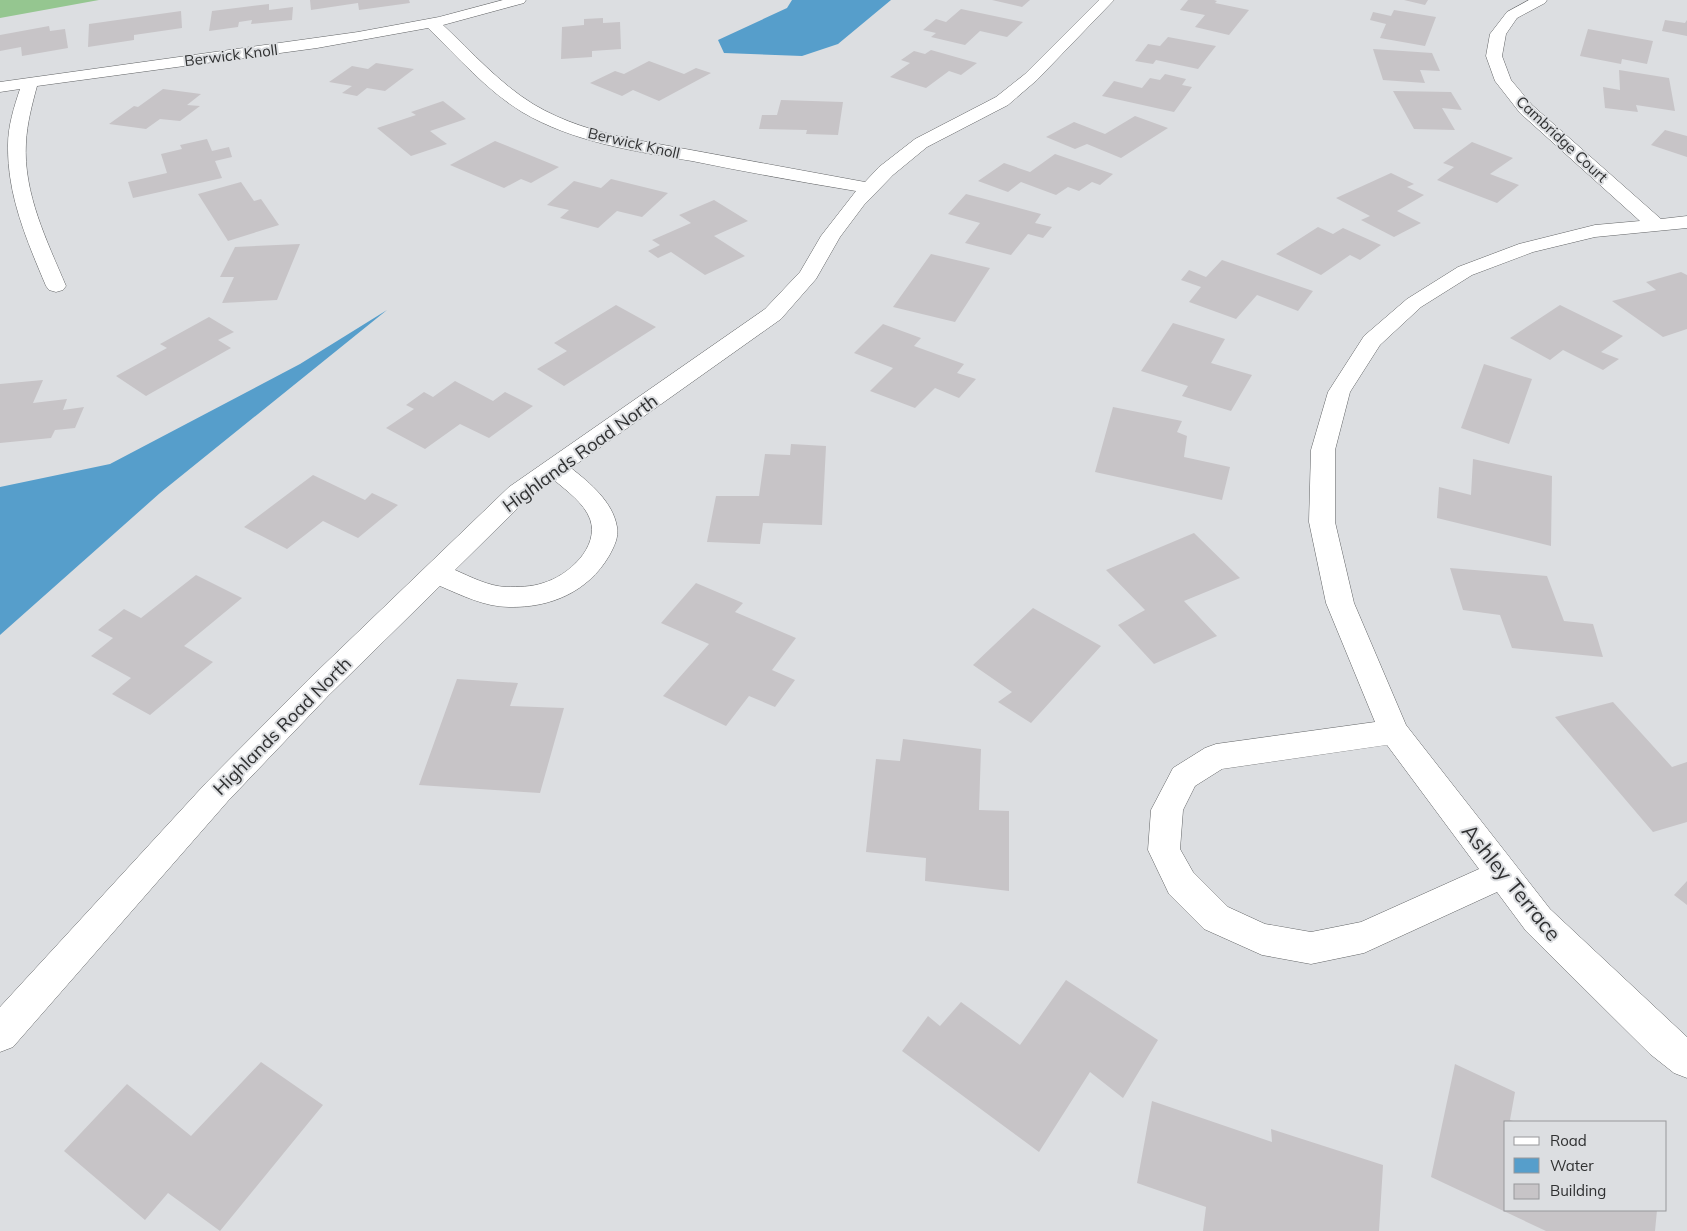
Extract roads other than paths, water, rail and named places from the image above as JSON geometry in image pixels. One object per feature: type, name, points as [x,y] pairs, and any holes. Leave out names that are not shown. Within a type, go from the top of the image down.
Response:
[{"type":"street","name":"Berwick Knoll","points":[[0,87],[297,47],[433,24],[518,0]]},
{"type":"street","name":"Highlands Road North","points":[[0,1034],[217,792],[318,688],[518,493],[773,314],[809,275],[831,236],[857,201],[886,171],[921,143],[1002,101],[1031,78],[1107,0]]},
{"type":"street","name":"Cambridge Court","points":[[1540,0],[1512,15],[1498,34],[1494,56],[1503,81],[1526,109],[1655,224]]},
{"type":"street","name":"Berwick Knoll","points":[[433,24],[502,88],[526,107],[556,124],[597,137],[642,147],[869,188]]},
{"type":"street","points":[[30,82],[19,125],[18,171],[29,219],[56,286]]},
{"type":"street","name":"Ashley Terrace","points":[[1687,222],[1596,231],[1526,248],[1465,271],[1414,303],[1372,342],[1339,392],[1323,450],[1322,522],[1340,604],[1394,732],[1538,920],[1663,1041],[1687,1060]]},
{"type":"street","points":[[435,573],[505,597],[535,596],[564,586],[590,565],[603,544],[604,522],[593,500],[555,467]]},
{"type":"street","points":[[1394,732],[1216,757],[1184,777],[1167,810],[1164,850],[1181,883],[1216,918],[1262,939],[1311,948],[1364,937],[1503,874]]},
{"type":"water","points":[[792,0],[891,0],[838,44],[802,56],[724,53],[718,40],[787,8]]},
{"type":"water","points":[[387,310],[160,493],[0,635],[0,487],[110,464],[300,364]]}]
